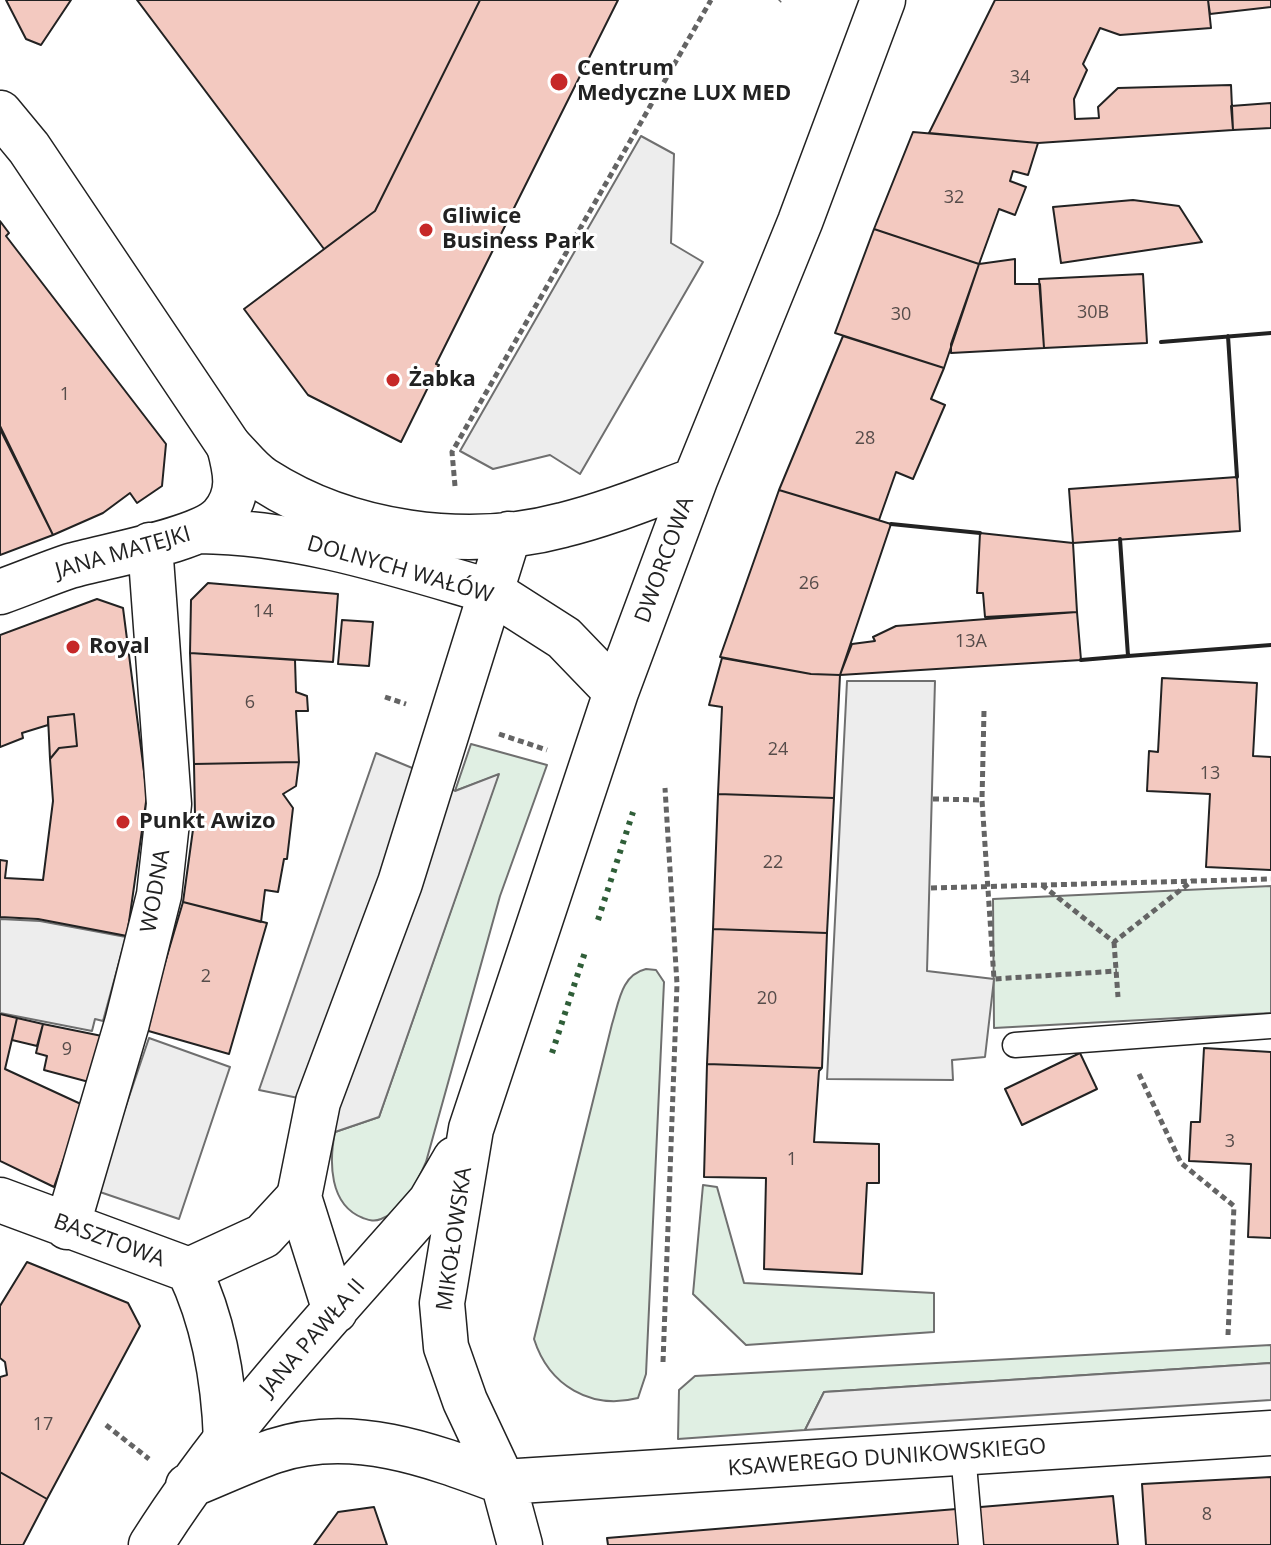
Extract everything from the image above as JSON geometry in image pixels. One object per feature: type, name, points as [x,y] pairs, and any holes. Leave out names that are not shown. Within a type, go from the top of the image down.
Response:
[{"type":"street","name":"DWORCOWA","points":[[471,1129],[616,692],[695,480],[800,222],[883,0]]},
{"type":"street","name":"DOLNYCH WAŁÓW","points":[[0,113],[29,148],[229,446],[260,478],[298,499],[371,526],[451,535],[509,534],[561,526],[695,480]]},
{"type":"street","name":"DOLNYCH WAŁÓW","points":[[229,446],[237,475],[234,497]]},
{"type":"street","name":"JANA MATEJKI","points":[[0,592],[68,567],[199,531],[221,518],[234,497]]},
{"type":"street","name":"DOLNYCH WAŁÓW","points":[[199,531],[285,537],[367,556],[492,592],[564,638],[616,692]]},
{"type":"street","points":[[335,1311],[299,1197],[318,1102],[400,883],[509,534]]},
{"type":"street","name":"WODNA","points":[[67,1227],[127,1023],[159,895],[169,804],[150,545]]},
{"type":"street","name":"JANA PAWŁA II","points":[[151,1545],[174,1476],[226,1440],[430,1202],[471,1129]]},
{"type":"street","name":"MIKOŁOWSKA","points":[[471,1129],[442,1303],[446,1347],[460,1388],[503,1482],[520,1545]]},
{"type":"street","points":[[189,1270],[263,1236],[299,1197]]},
{"type":"street","name":"BASZTOWA","points":[[0,1200],[189,1270],[201,1295],[225,1393],[226,1440]]},
{"type":"street","name":"KSAWEREGO DUNIKOWSKIEGO","points":[[503,1482],[1271,1433]]},
{"type":"street","points":[[174,1476],[277,1450],[347,1441],[419,1451],[503,1482]]},
{"type":"lane","points":[[1015,1045],[1271,1026]]},
{"type":"lane","points":[[963,1453],[971,1545]]},
{"type":"path","points":[[455,490],[452,452],[711,0]]},
{"type":"path","points":[[984,711],[982,800],[994,979],[1117,971]]},
{"type":"path","points":[[491,732],[551,751]]},
{"type":"path","points":[[663,1362],[677,984],[665,788]]},
{"type":"path","points":[[933,799],[982,800]]},
{"type":"path","points":[[931,888],[1271,879]]},
{"type":"path","points":[[1114,942],[1192,881]]},
{"type":"path","points":[[1041,885],[1114,942],[1121,1037],[1181,1163],[1234,1206],[1228,1335]]},
{"type":"path","points":[[106,1425],[174,1476]]},
{"type":"green space","points":[[471,744],[547,765],[500,896],[426,1162],[403,1203],[381,1219],[369,1220],[352,1212],[338,1193],[332,1169],[335,1132],[379,1117],[498,775],[455,791]]},
{"type":"green space","points":[[1271,886],[1271,1013],[994,1028],[993,899]]},
{"type":"green space","points":[[646,969],[656,970],[664,982],[646,1374],[638,1398],[604,1400],[574,1391],[561,1381],[541,1356],[534,1339],[619,999],[631,977]]},
{"type":"green space","points":[[703,1185],[717,1187],[744,1283],[934,1293],[934,1332],[746,1345],[693,1294]]},
{"type":"green space","points":[[1271,1345],[1271,1363],[824,1392],[805,1430],[678,1439],[679,1390],[695,1376]]},
{"type":"shaded area","points":[[641,136],[674,154],[671,243],[703,262],[580,474],[550,455],[493,469],[460,451]]},
{"type":"shaded area","points":[[847,681],[935,681],[927,971],[994,979],[985,1057],[952,1060],[953,1080],[827,1079]]},
{"type":"shaded area","points":[[376,753],[434,777],[455,791],[499,774],[379,1117],[335,1132],[318,1102],[259,1090]]},
{"type":"shaded area","points":[[0,919],[40,921],[126,937],[103,1021],[95,1019],[92,1031],[0,1013]]},
{"type":"shaded area","points":[[149,1038],[230,1067],[179,1219],[97,1191]]},
{"type":"shaded area","points":[[1271,1363],[1271,1400],[805,1430],[824,1392]]},
{"type":"building","points":[[6,0],[71,0],[41,45],[26,39]]},
{"type":"building","points":[[137,0],[480,0],[375,211],[324,249]]},
{"type":"building","name":"Gliwice Business Park","points":[[480,0],[618,0],[436,364],[439,365],[401,442],[308,395],[244,309],[375,211]]},
{"type":"building","points":[[995,0],[1208,0],[1211,28],[1120,35],[1100,28],[1083,64],[1087,70],[1074,99],[1075,119],[1099,118],[1098,107],[1118,88],[1231,85],[1233,130],[1038,143],[929,133]]},
{"type":"building","points":[[1208,0],[1271,0],[1271,7],[1210,14]]},
{"type":"building","points":[[1271,103],[1271,128],[1233,130],[1231,106]]},
{"type":"building","points":[[913,132],[1038,143],[1028,175],[1013,171],[1010,181],[1026,187],[1015,215],[999,209],[979,264],[874,229]]},
{"type":"building","points":[[1133,200],[1179,206],[1202,242],[1061,263],[1053,207]]},
{"type":"building","points":[[0,221],[9,233],[6,236],[166,444],[162,486],[137,503],[130,493],[103,513],[53,535],[0,426]]},
{"type":"building","points":[[874,229],[979,264],[944,368],[835,333]]},
{"type":"building","points":[[1015,259],[1015,284],[1040,284],[1044,348],[951,353],[951,344],[979,264]]},
{"type":"building","points":[[1143,274],[1147,343],[1044,348],[1039,279]]},
{"type":"building","points":[[843,336],[944,368],[931,399],[945,405],[913,479],[896,472],[879,520],[779,490]]},
{"type":"building","points":[[0,429],[53,535],[0,555]]},
{"type":"building","points":[[1237,477],[1240,531],[1073,543],[1069,489]]},
{"type":"building","points":[[779,490],[891,524],[840,675],[811,674],[720,657]]},
{"type":"building","points":[[980,533],[1073,543],[1077,612],[985,617],[983,593],[977,593]]},
{"type":"building","points":[[208,583],[338,594],[333,662],[190,653],[191,600]]},
{"type":"building","points":[[97,599],[123,608],[147,795],[127,936],[38,919],[0,917],[0,860],[7,861],[5,878],[43,880],[53,801],[50,759],[59,748],[77,746],[74,714],[48,717],[48,725],[22,733],[23,738],[0,747],[0,635]]},
{"type":"building","points":[[1077,612],[1081,660],[840,675],[852,644],[875,641],[873,637],[896,626]]},
{"type":"building","points":[[342,620],[373,622],[369,666],[338,664]]},
{"type":"building","points":[[190,653],[295,660],[296,692],[307,696],[308,711],[296,711],[299,762],[194,764]]},
{"type":"building","points":[[722,658],[811,674],[840,675],[834,798],[718,794],[722,707],[709,705]]},
{"type":"building","points":[[1162,678],[1257,683],[1253,756],[1271,757],[1271,870],[1206,867],[1210,794],[1147,791],[1149,751],[1158,752]]},
{"type":"building","points":[[74,714],[77,746],[59,748],[50,759],[48,717]]},
{"type":"building","points":[[299,762],[296,786],[283,794],[293,808],[287,859],[284,859],[278,892],[265,890],[261,922],[183,902],[195,815],[194,764]]},
{"type":"building","points":[[718,794],[834,798],[827,933],[713,929]]},
{"type":"building","points":[[183,902],[267,923],[229,1054],[145,1030]]},
{"type":"building","points":[[713,929],[827,933],[822,1068],[707,1064]]},
{"type":"building","points":[[0,1014],[17,1018],[5,1069],[83,1105],[54,1187],[0,1161]]},
{"type":"building","points":[[17,1018],[43,1024],[37,1046],[12,1040]]},
{"type":"building","points":[[43,1024],[102,1036],[89,1082],[44,1070],[47,1056],[36,1053]]},
{"type":"building","points":[[1204,1048],[1271,1052],[1271,1238],[1248,1237],[1251,1164],[1189,1161],[1191,1122],[1200,1122]]},
{"type":"building","points":[[1080,1053],[1097,1089],[1022,1125],[1005,1089]]},
{"type":"building","points":[[707,1064],[822,1068],[819,1071],[814,1142],[879,1144],[879,1183],[867,1183],[862,1274],[764,1269],[766,1178],[704,1177]]},
{"type":"building","points":[[27,1262],[128,1303],[140,1326],[47,1499],[0,1472],[0,1377],[7,1375],[5,1362],[0,1358],[0,1306]]},
{"type":"building","points":[[0,1472],[47,1499],[23,1545],[0,1545]]},
{"type":"building","points":[[1271,1477],[1271,1545],[1146,1545],[1142,1484]]},
{"type":"building","points":[[1113,1496],[1118,1545],[608,1545],[607,1538]]},
{"type":"building","points":[[374,1507],[387,1545],[314,1545],[338,1512]]},
{"type":"hedge","points":[[598,920],[633,812]]},
{"type":"hedge","points":[[552,1053],[586,949]]},
{"type":"wall","points":[[1161,342],[1271,333]]},
{"type":"wall","points":[[1228,336],[1237,477]]},
{"type":"wall","points":[[891,524],[980,533]]},
{"type":"wall","points":[[1120,539],[1128,656],[1271,645]]},
{"type":"wall","points":[[1081,660],[1128,656]]},
{"type":"place","name":"Centrum Medyczne LUX MED","points":[[559,82]]},
{"type":"place","name":"Gliwice Business Park","points":[[426,230]]},
{"type":"place","name":"Żabka","points":[[393,380]]},
{"type":"place","name":"Royal","points":[[73,647]]},
{"type":"place","name":"Punkt Awizo","points":[[123,822]]}]
